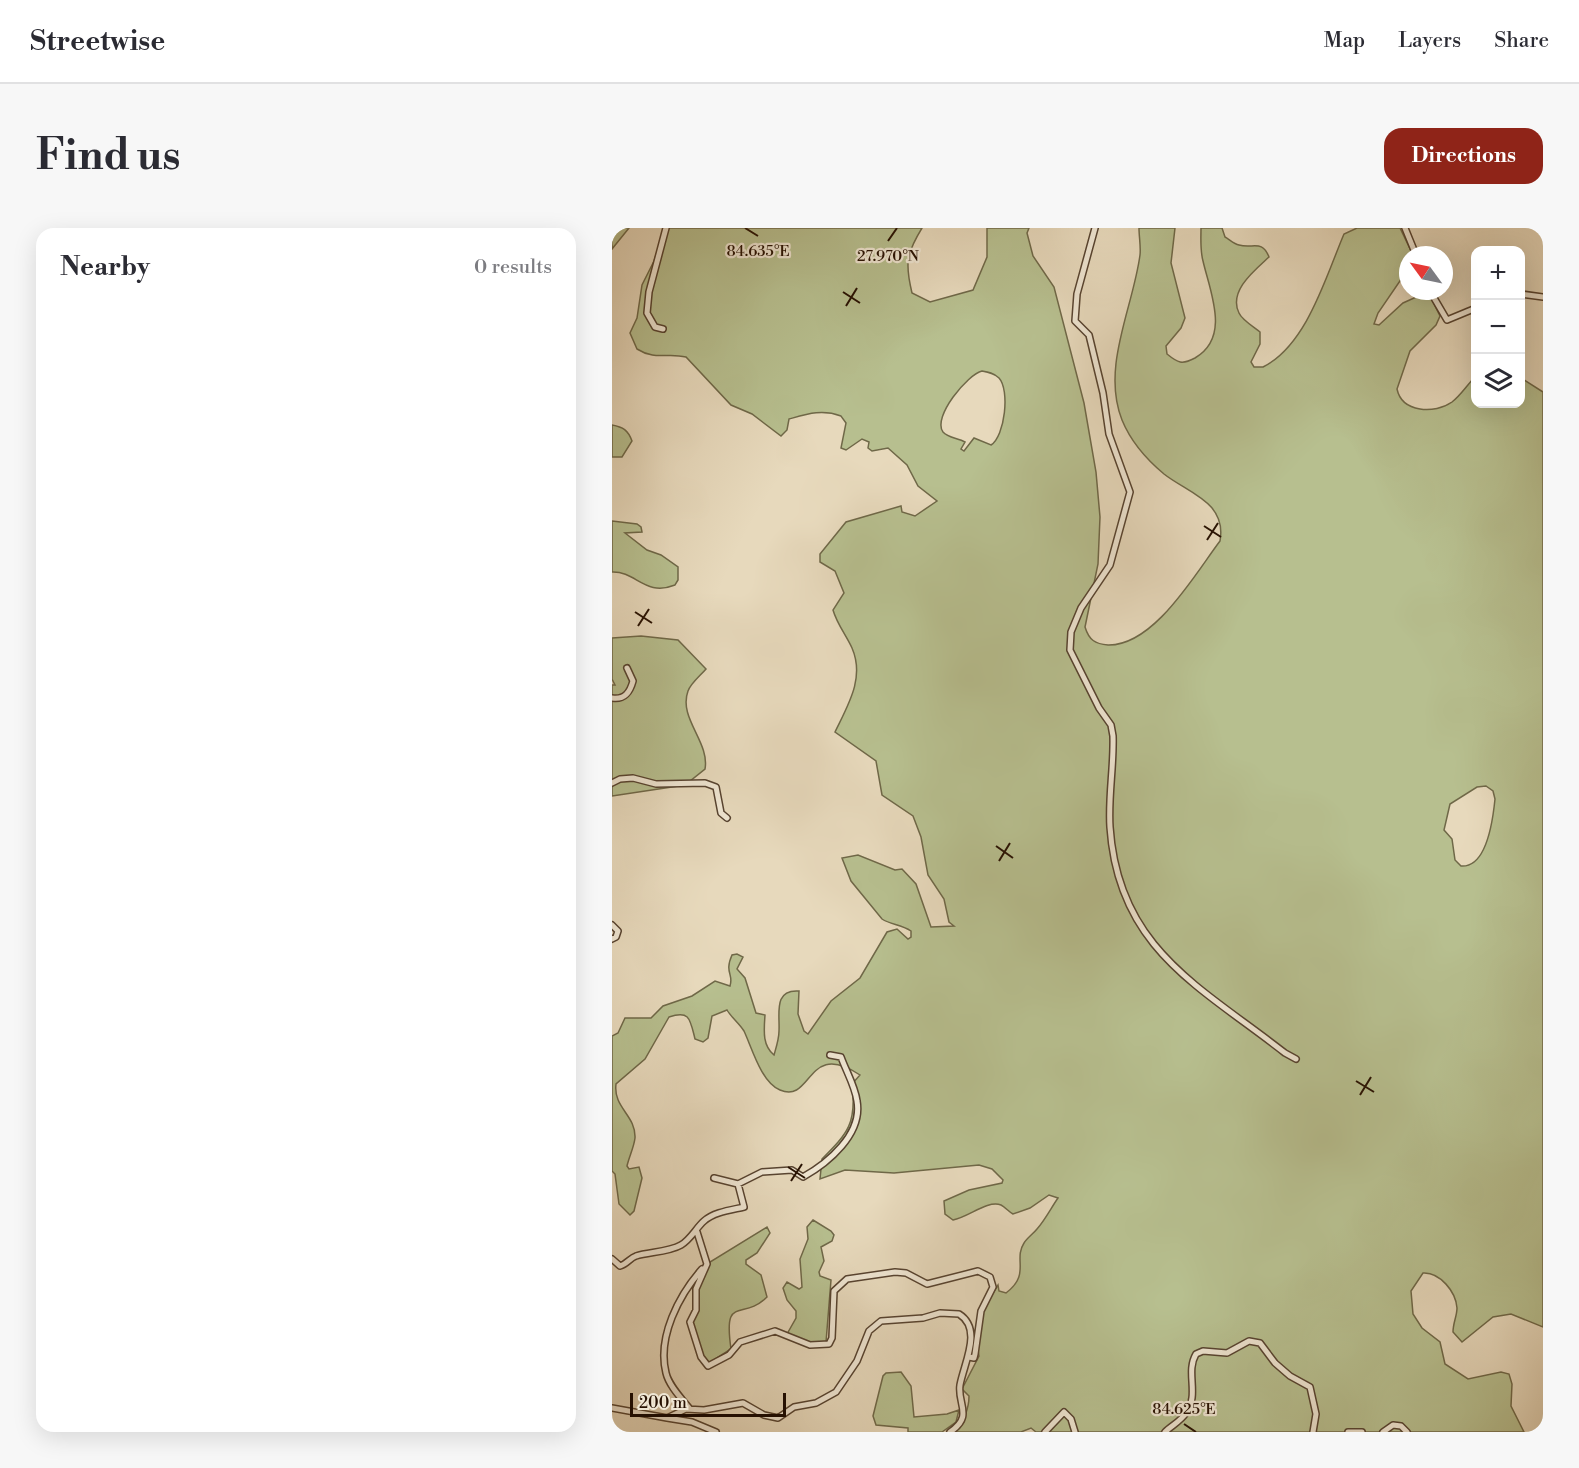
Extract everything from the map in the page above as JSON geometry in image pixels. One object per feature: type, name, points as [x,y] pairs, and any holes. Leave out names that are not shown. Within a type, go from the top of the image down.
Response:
[{"type":"street","points":[[663,329],[655,327],[647,313],[649,292],[666,228]]},
{"type":"street","points":[[1095,228],[1077,294],[1075,321],[1089,335],[1103,393],[1109,434],[1130,492],[1110,565],[1081,608],[1071,632],[1070,650],[1099,708],[1111,725],[1113,736],[1110,827],[1120,882],[1140,926],[1173,968],[1203,994],[1284,1053],[1296,1059]]},
{"type":"street","points":[[1405,228],[1412,246]]},
{"type":"street","points":[[1525,295],[1543,297]]},
{"type":"street","points":[[1435,300],[1447,320],[1471,310]]},
{"type":"street","points":[[612,698],[620,699],[628,694],[633,681],[627,668]]},
{"type":"street","points":[[612,783],[627,778],[656,784],[705,783],[716,787],[722,813],[727,818]]},
{"type":"street","points":[[612,925],[618,931],[616,937],[612,939]]},
{"type":"street","points":[[714,1178],[738,1184],[762,1172],[792,1170],[803,1177],[819,1168],[846,1140],[858,1115],[857,1100],[841,1057],[830,1055]]},
{"type":"street","points":[[612,1259],[620,1266],[625,1265],[635,1256],[647,1256],[682,1245],[697,1232],[703,1221],[720,1212],[744,1207],[738,1184]]},
{"type":"street","points":[[697,1232],[707,1264],[696,1288],[696,1310],[690,1322],[701,1357],[708,1366],[729,1355],[740,1342],[775,1331],[810,1345],[829,1344],[832,1338],[834,1291],[848,1279],[895,1272],[906,1273],[927,1284],[978,1271],[990,1277],[993,1287],[981,1311],[974,1358],[969,1357]]},
{"type":"street","points":[[690,1409],[666,1376],[664,1356],[679,1300],[707,1264]]},
{"type":"street","points":[[667,1418],[690,1409],[704,1410],[743,1403],[764,1414],[778,1418],[794,1407],[825,1399],[836,1392],[854,1368],[871,1328],[889,1318],[923,1318],[940,1313],[958,1314],[969,1325],[971,1343],[960,1384],[964,1412],[957,1427],[950,1432]]},
{"type":"street","points":[[1165,1432],[1185,1415],[1191,1406],[1194,1391],[1191,1370],[1196,1354],[1203,1351],[1227,1353],[1250,1341],[1260,1343],[1275,1363],[1290,1376],[1310,1387],[1316,1414],[1313,1432]]},
{"type":"street","points":[[612,1408],[692,1422],[716,1432]]},
{"type":"street","points":[[1044,1432],[1064,1412],[1071,1419],[1075,1432]]},
{"type":"street","points":[[1383,1432],[1393,1425],[1401,1426],[1407,1432]]},
{"type":"street","points":[[1348,1432],[1354,1430],[1362,1432]]},
{"type":"green space","points":[[612,228],[629,228],[612,249]]},
{"type":"green space","points":[[665,228],[922,228],[910,252],[908,274],[912,293],[930,302],[973,290],[987,257],[987,228],[1029,228],[1027,233],[1033,256],[1054,287],[1084,403],[1096,472],[1100,517],[1098,564],[1085,627],[1088,635],[1096,642],[1108,645],[1125,642],[1141,634],[1172,606],[1220,541],[1221,528],[1218,517],[1204,500],[1164,474],[1134,443],[1122,420],[1116,400],[1117,358],[1140,255],[1139,228],[1175,228],[1171,263],[1185,318],[1181,328],[1166,346],[1167,354],[1177,361],[1191,360],[1206,349],[1215,326],[1213,300],[1201,253],[1201,228],[1222,228],[1225,237],[1233,243],[1260,246],[1269,257],[1245,282],[1237,297],[1239,313],[1260,332],[1260,344],[1251,362],[1254,367],[1263,367],[1278,357],[1292,343],[1303,326],[1322,289],[1344,234],[1357,228],[1400,228],[1409,246],[1399,246],[1399,282],[1378,313],[1374,324],[1379,325],[1403,303],[1410,300],[1432,300],[1440,316],[1436,325],[1410,351],[1397,389],[1405,403],[1420,409],[1445,406],[1452,402],[1471,381],[1471,408],[1525,408],[1525,381],[1543,392],[1543,1327],[1511,1314],[1493,1317],[1462,1342],[1453,1332],[1457,1308],[1454,1296],[1441,1279],[1423,1273],[1411,1291],[1413,1314],[1422,1328],[1440,1342],[1445,1364],[1468,1379],[1501,1372],[1509,1374],[1512,1384],[1511,1406],[1524,1432],[1036,1432],[1031,1428],[1021,1432],[954,1432],[967,1411],[969,1396],[962,1389],[979,1356],[976,1336],[984,1307],[998,1285],[999,1291],[1006,1293],[1014,1286],[1020,1273],[1020,1255],[1024,1243],[1040,1225],[1058,1198],[1049,1195],[1030,1208],[1013,1214],[1001,1205],[990,1205],[953,1220],[945,1214],[944,1201],[969,1190],[1002,1183],[1003,1180],[992,1169],[979,1165],[894,1173],[845,1170],[820,1179],[822,1159],[849,1126],[853,1109],[852,1084],[860,1075],[842,1066],[829,1064],[812,1074],[799,1088],[791,1092],[780,1090],[767,1080],[744,1031],[727,1010],[712,1016],[708,1038],[703,1042],[695,1039],[688,1018],[681,1015],[669,1017],[645,1059],[616,1084],[618,1099],[634,1130],[635,1138],[627,1166],[629,1169],[639,1167],[642,1178],[634,1211],[630,1215],[619,1204],[615,1174],[612,1171],[612,1036],[618,1033],[625,1018],[651,1018],[663,1006],[692,996],[715,981],[730,986],[730,961],[732,955],[737,954],[743,957],[737,969],[745,978],[756,1013],[765,1015],[765,1037],[770,1051],[774,1055],[782,998],[791,991],[799,991],[798,1014],[804,1031],[808,1034],[831,1001],[860,978],[887,932],[897,929],[908,939],[911,937],[911,931],[882,919],[851,881],[842,858],[858,855],[895,870],[902,869],[916,884],[931,927],[954,926],[949,922],[944,899],[928,875],[921,837],[913,816],[882,795],[876,761],[835,732],[853,691],[857,670],[852,648],[833,610],[844,593],[835,571],[820,562],[820,554],[846,522],[901,506],[902,512],[915,516],[937,501],[918,486],[907,465],[888,448],[872,451],[868,448],[869,442],[862,439],[846,450],[841,448],[846,423],[841,416],[821,413],[789,419],[787,430],[781,436],[752,414],[731,405],[686,357],[650,355],[637,349],[630,333],[637,318],[642,285],[654,261]],"holes":[[[982,371],[999,378],[1002,384],[1005,402],[1003,423],[996,440],[991,445],[974,438],[964,451],[961,449],[965,442],[943,432],[942,417],[953,397],[968,380]],[[1486,786],[1493,791],[1495,799],[1492,818],[1483,851],[1470,865],[1461,866],[1455,860],[1452,839],[1444,830],[1450,804],[1477,787]]]},
{"type":"green space","points":[[612,425],[625,430],[632,441],[622,457],[612,457]]},
{"type":"green space","points":[[612,521],[637,524],[641,527],[642,532],[625,533],[647,550],[661,555],[678,567],[678,580],[675,585],[656,588],[628,575],[612,572]]},
{"type":"green space","points":[[641,636],[678,640],[706,669],[689,688],[686,701],[690,720],[703,749],[705,769],[685,785],[612,796],[612,685],[615,685],[612,679],[612,638]]},
{"type":"green space","points":[[813,1220],[834,1235],[832,1241],[821,1247],[824,1261],[819,1272],[820,1276],[831,1280],[826,1342],[807,1342],[787,1334],[796,1318],[796,1311],[787,1300],[783,1288],[787,1282],[799,1289],[802,1287],[800,1259],[808,1239],[807,1227]]},
{"type":"green space","points":[[767,1227],[770,1233],[757,1253],[746,1260],[746,1264],[761,1275],[767,1297],[758,1304],[732,1315],[729,1332],[731,1349],[709,1363],[704,1361],[692,1323],[699,1288],[710,1262]]},
{"type":"green space","points":[[901,1372],[911,1386],[914,1417],[947,1414],[959,1410],[956,1422],[942,1432],[908,1432],[908,1428],[876,1425],[873,1416],[883,1376],[886,1373]]}]
